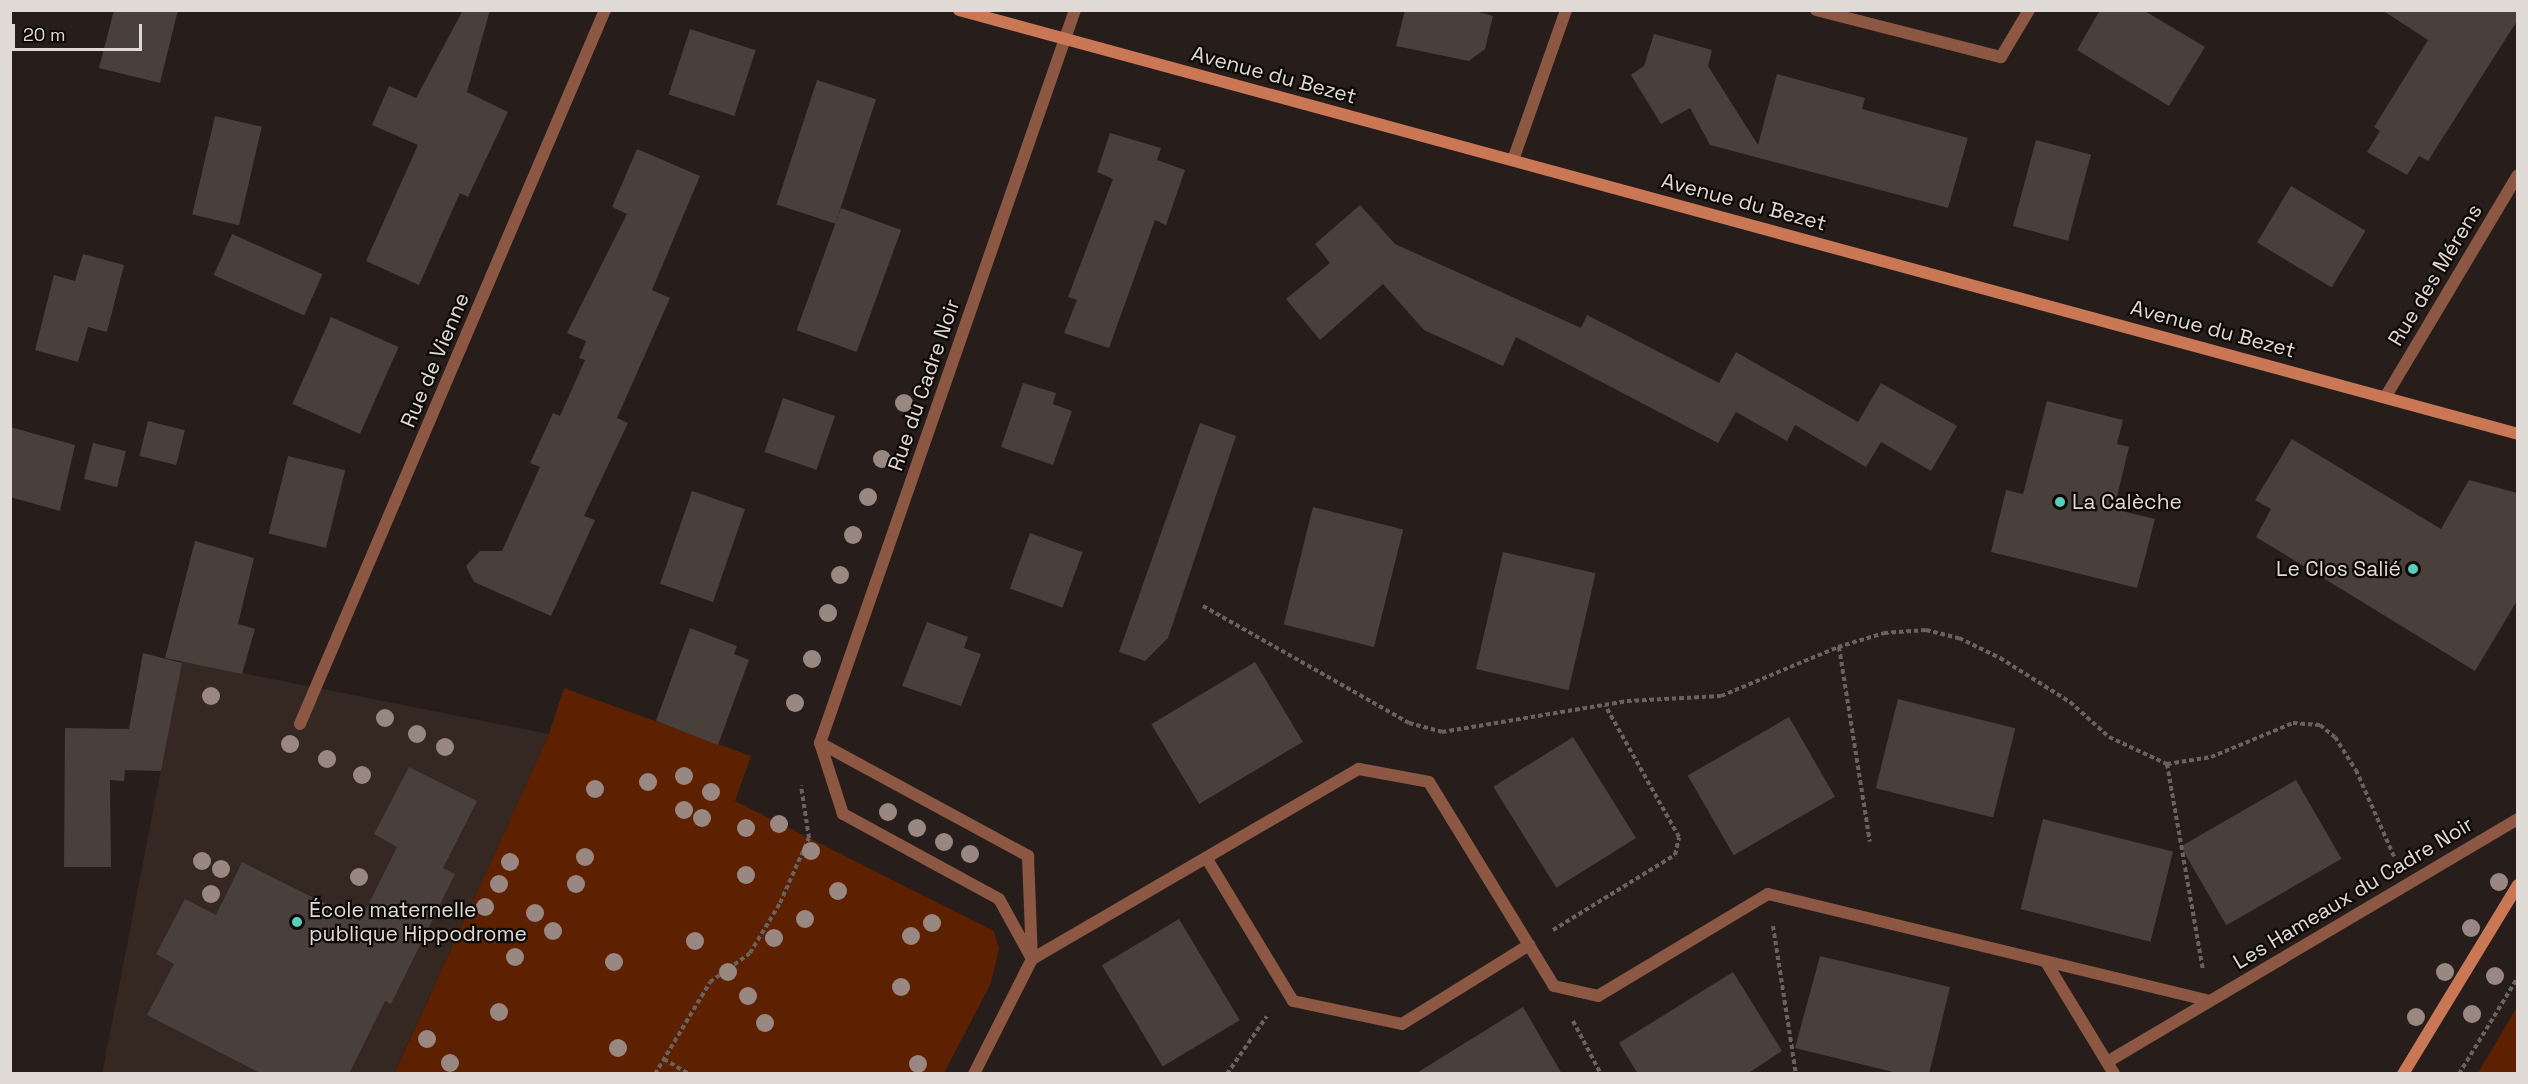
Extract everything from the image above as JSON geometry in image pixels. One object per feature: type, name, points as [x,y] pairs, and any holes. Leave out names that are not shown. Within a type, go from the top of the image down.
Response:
[{"type":"street","name":"Rue de Vienne","points":[[300,724],[605,10]]},
{"type":"street","name":"Avenue du Bezet","points":[[959,10],[2386,396],[2517,434]]},
{"type":"street","name":"Rue du Cadre Noir","points":[[820,743],[1075,10]]},
{"type":"street","points":[[1513,160],[1566,10]]},
{"type":"street","points":[[1816,10],[2001,57],[2029,10]]},
{"type":"street","name":"Rue des Mérens","points":[[2386,396],[2517,175]]},
{"type":"street","points":[[820,743],[843,814],[999,899],[1032,959]]},
{"type":"street","points":[[820,743],[1028,856],[1032,959],[974,1074]]},
{"type":"street","points":[[1032,959],[1359,769],[1429,782],[1554,986],[1598,996],[1768,894],[2209,1001]]},
{"type":"street","name":"Les Hameaux du Cadre Noir","points":[[2107,1062],[2517,819]]},
{"type":"street","points":[[1207,859],[1293,1001],[1402,1024],[1529,945]]},
{"type":"street","points":[[2403,1074],[2517,885]]},
{"type":"street","points":[[2046,962],[2114,1074]]},
{"type":"path","points":[[1203,606],[1409,723],[1442,732],[1605,705],[1720,696],[1839,647],[1884,633],[1926,630],[1959,638],[2070,702],[2109,736],[2166,764],[2211,757],[2293,723],[2320,725],[2336,737],[2356,770],[2406,885]]},
{"type":"path","points":[[1839,647],[1870,842]]},
{"type":"path","points":[[1529,945],[1675,855],[1679,837],[1605,705]]},
{"type":"path","points":[[655,1074],[710,982],[750,953],[780,903],[809,838],[801,788],[820,743]]},
{"type":"path","points":[[2166,764],[2209,1001]]},
{"type":"path","points":[[1768,894],[1796,1074]]},
{"type":"path","points":[[2459,1074],[2517,977]]},
{"type":"path","points":[[1554,986],[1601,1074]]},
{"type":"path","points":[[1227,1074],[1272,1008],[1293,1001]]},
{"type":"path","points":[[664,1059],[689,1074]]},
{"type":"shaded area","name":"École maternelle publique Hippodrome","points":[[182,661],[549,734],[394,1073],[102,1074]]},
{"type":"shaded area","points":[[564,688],[751,756],[735,801],[994,931],[999,949],[991,983],[944,1073],[394,1074],[549,734]]},
{"type":"shaded area","points":[[2517,1007],[2517,1073],[2478,1073]]},
{"type":"building","points":[[114,10],[178,10],[160,83],[99,68]]},
{"type":"building","points":[[463,10],[490,10],[467,92],[508,112],[468,197],[460,193],[419,285],[366,261],[418,145],[372,125],[389,86],[416,98]]},
{"type":"building","points":[[1405,10],[1472,10],[1493,16],[1485,49],[1469,61],[1396,46]]},
{"type":"building","points":[[2100,10],[2143,10],[2205,47],[2169,106],[2077,50]]},
{"type":"building","points":[[2382,10],[2517,10],[2517,21],[2428,161],[2419,156],[2407,175],[2367,152],[2380,131],[2374,127],[2428,40]]},
{"type":"building","points":[[690,29],[756,50],[734,116],[669,95]]},
{"type":"building","points":[[1654,34],[1712,50],[1708,66],[1758,145],[1777,74],[1865,98],[1862,109],[1968,138],[1948,208],[1710,145],[1690,108],[1661,124],[1631,75],[1644,66]]},
{"type":"building","points":[[817,80],[876,99],[835,224],[777,205]]},
{"type":"building","points":[[215,116],[262,127],[239,225],[192,214]]},
{"type":"building","points":[[1110,133],[1161,148],[1157,160],[1185,170],[1166,225],[1155,220],[1109,348],[1064,333],[1077,300],[1068,297],[1113,179],[1097,172]]},
{"type":"building","points":[[2036,140],[2091,155],[2068,241],[2013,226]]},
{"type":"building","points":[[637,149],[700,176],[652,290],[670,298],[617,418],[628,423],[584,516],[595,520],[551,616],[474,582],[466,566],[480,551],[502,551],[540,467],[530,463],[553,413],[560,416],[585,360],[579,358],[586,341],[567,333],[627,214],[612,207]]},
{"type":"building","points":[[2291,186],[2366,231],[2332,287],[2257,243]]},
{"type":"building","points":[[1360,205],[1395,244],[1581,328],[1587,315],[1719,383],[1736,352],[1858,422],[1881,383],[1957,426],[1931,471],[1881,442],[1866,467],[1795,425],[1787,441],[1736,412],[1718,443],[1516,337],[1503,366],[1424,330],[1383,284],[1320,340],[1286,299],[1330,263],[1315,244]]},
{"type":"building","points":[[841,208],[901,230],[857,352],[797,330]]},
{"type":"building","points":[[232,234],[322,274],[304,315],[214,275]]},
{"type":"building","points":[[83,254],[124,265],[107,332],[88,327],[78,362],[35,350],[54,275],[75,281]]},
{"type":"building","points":[[331,317],[399,347],[360,434],[292,404]]},
{"type":"building","points":[[1023,383],[1056,393],[1053,404],[1072,411],[1053,465],[1001,447]]},
{"type":"building","points":[[783,398],[835,416],[816,470],[764,452]]},
{"type":"building","name":"La Calèche","points":[[2047,401],[2123,420],[2117,444],[2129,447],[2114,509],[2155,519],[2137,588],[1991,552],[2006,490],[2023,494]]},
{"type":"building","points":[[148,421],[185,430],[176,465],[139,456]]},
{"type":"building","points":[[1200,423],[1236,436],[1168,638],[1145,661],[1119,652]]},
{"type":"building","points":[[10,427],[75,445],[60,511],[10,497]]},
{"type":"building","name":"Le Clos Salié","points":[[2292,439],[2441,529],[2469,480],[2517,493],[2517,601],[2475,671],[2256,537],[2271,509],[2255,500]]},
{"type":"building","points":[[93,443],[126,451],[117,487],[84,479]]},
{"type":"building","points":[[288,456],[345,470],[326,548],[269,534]]},
{"type":"building","points":[[692,491],[745,509],[713,602],[660,584]]},
{"type":"building","points":[[1313,507],[1403,529],[1374,647],[1284,624]]},
{"type":"building","points":[[1030,533],[1083,552],[1062,608],[1010,588]]},
{"type":"building","points":[[195,541],[254,558],[238,624],[255,629],[242,674],[165,658]]},
{"type":"building","points":[[1503,552],[1596,573],[1569,690],[1476,669]]},
{"type":"building","points":[[927,622],[968,637],[964,648],[981,654],[961,706],[902,686]]},
{"type":"building","points":[[690,628],[737,646],[734,654],[749,660],[718,745],[656,721]]},
{"type":"building","points":[[143,653],[182,663],[161,771],[125,770],[124,781],[110,780],[111,867],[64,867],[65,728],[129,729]]},
{"type":"building","points":[[1255,662],[1303,742],[1199,804],[1151,724]]},
{"type":"building","points":[[1898,699],[2015,728],[1993,818],[1876,788]]},
{"type":"building","points":[[1789,717],[1835,797],[1734,855],[1688,776]]},
{"type":"building","points":[[1573,737],[1636,838],[1556,888],[1493,787]]},
{"type":"building","points":[[409,767],[477,801],[443,868],[455,874],[391,1004],[385,1001],[349,1074],[262,1074],[147,1015],[174,964],[156,954],[185,899],[216,915],[242,862],[360,921],[397,847],[374,834]]},
{"type":"building","points":[[2296,780],[2342,859],[2226,925],[2181,846]]},
{"type":"building","points":[[2043,819],[2173,851],[2151,942],[2021,909]]},
{"type":"building","points":[[1179,919],[1240,1020],[1163,1066],[1102,965]]},
{"type":"building","points":[[1820,956],[1950,987],[1929,1074],[1901,1074],[1795,1048]]},
{"type":"building","points":[[1733,972],[1782,1051],[1747,1074],[1638,1074],[1619,1043]]},
{"type":"building","points":[[1523,1007],[1562,1074],[1415,1074]]},
{"type":"place","name":"La Calèche","points":[[2060,502]]},
{"type":"place","name":"Le Clos Salié","points":[[2413,569]]},
{"type":"place","name":"École maternelle publique Hippodrome","points":[[297,922]]}]
